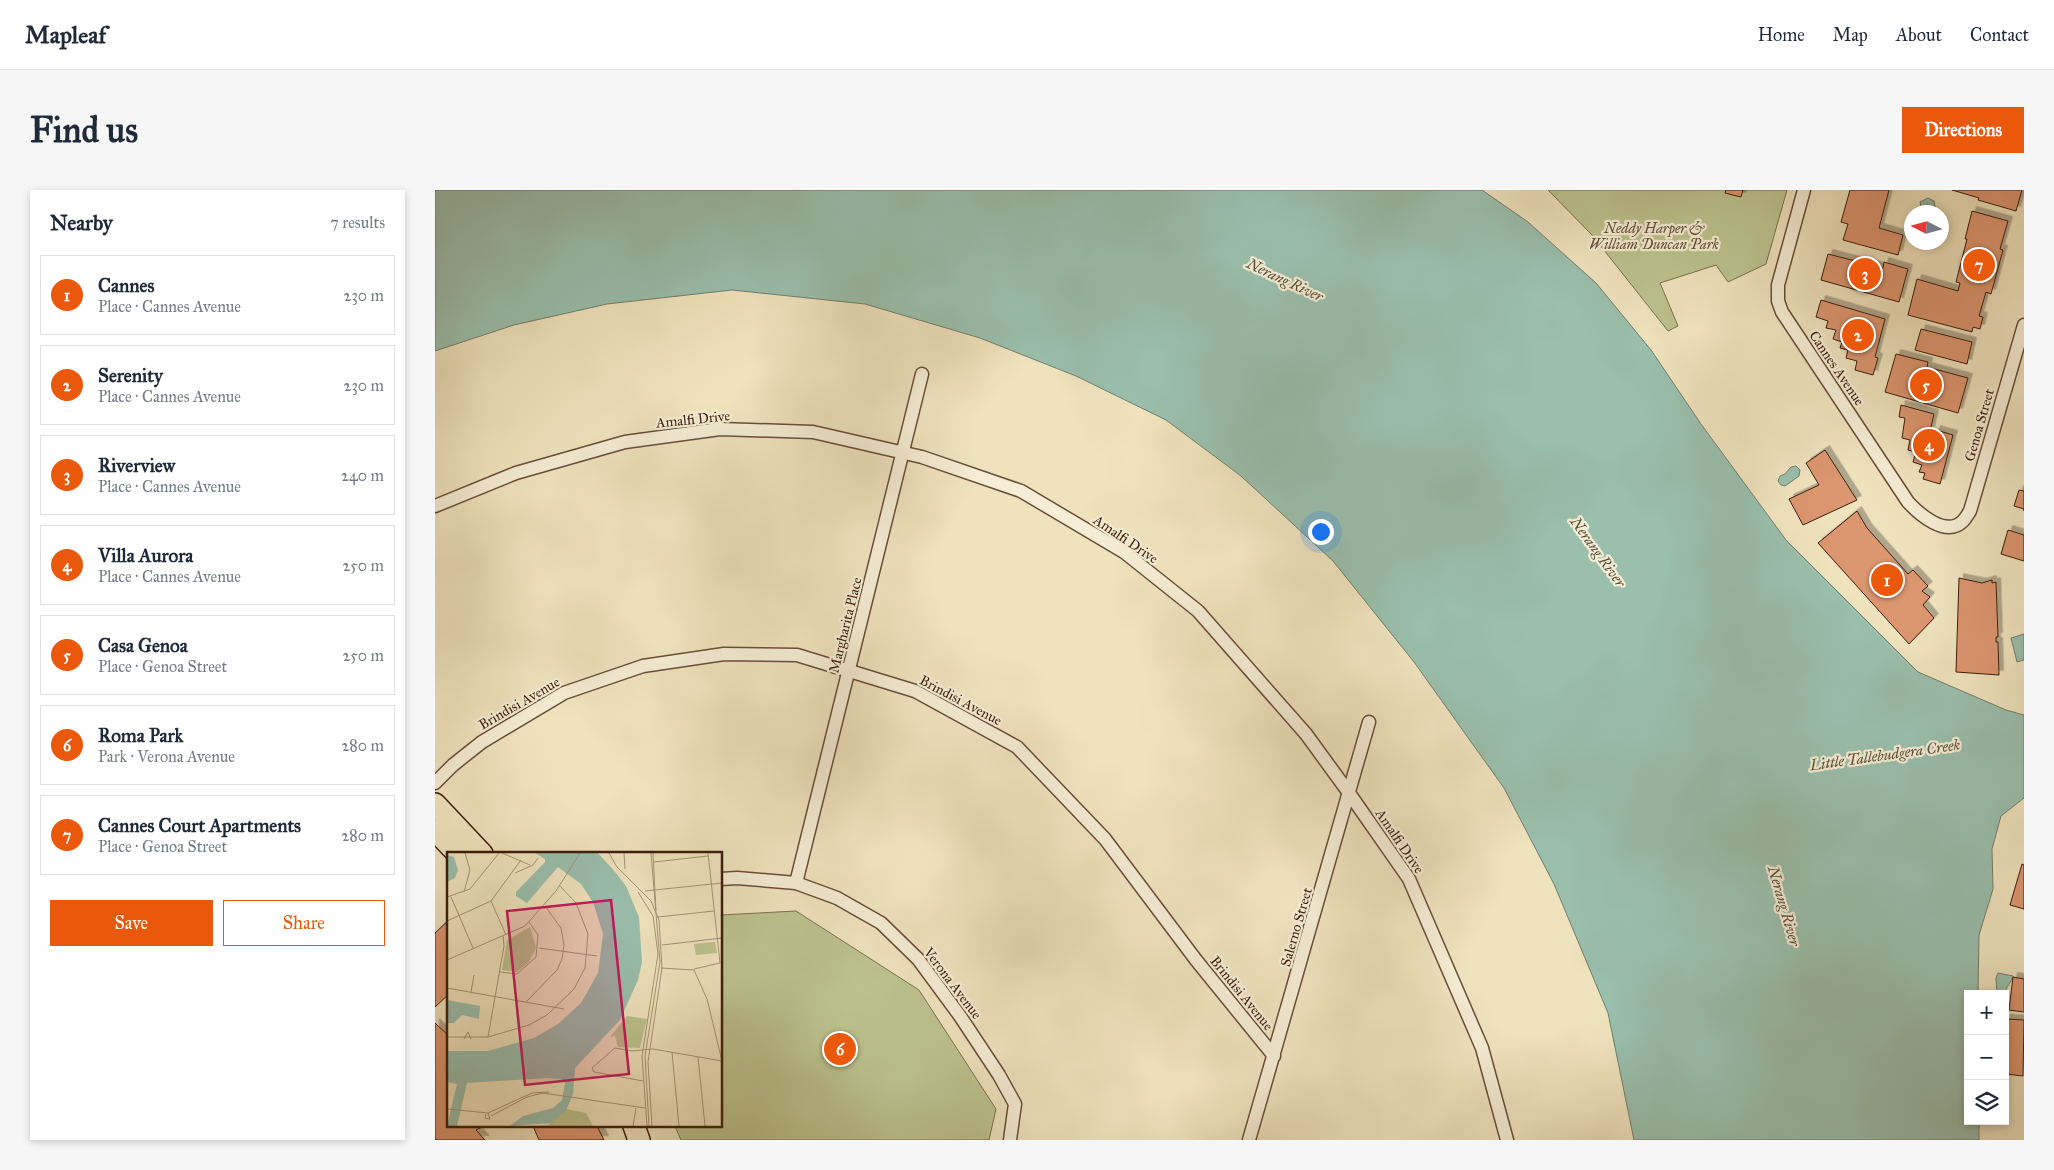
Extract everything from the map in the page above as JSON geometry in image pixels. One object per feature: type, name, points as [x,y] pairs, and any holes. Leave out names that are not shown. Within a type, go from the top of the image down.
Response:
[{"type":"main road","points":[[435,804],[480,852]]},
{"type":"main road","points":[[435,830],[456,852]]},
{"type":"main road","points":[[635,1128],[639,1140]]},
{"type":"street","name":"Cannes Avenue","points":[[1804,190],[1777,285],[1778,301],[1782,312],[1908,502],[1921,516],[1933,523],[1953,526]]},
{"type":"street","name":"Genoa Street","points":[[1953,526],[1962,522],[1970,511],[2024,325]]},
{"type":"street","name":"Margharita Place","points":[[796,883],[922,374]]},
{"type":"street","name":"Amalfi Drive","points":[[435,506],[516,473],[625,442],[720,429],[813,432],[903,452],[1021,491],[1124,552],[1198,611],[1306,734],[1409,879],[1483,1048],[1507,1140]]},
{"type":"street","name":"Brindisi Avenue","points":[[435,783],[453,765],[482,742],[564,693],[643,666],[725,654],[787,655],[797,656],[915,691],[1017,747],[1105,839],[1196,960],[1274,1056]]},
{"type":"street","name":"Salerno Street","points":[[1249,1140],[1369,722]]},
{"type":"street","name":"Verona Avenue","points":[[723,879],[737,878],[796,883],[837,898],[881,923],[918,958],[961,1016],[999,1075],[1015,1104],[1013,1129],[1009,1140]]},
{"type":"green space","name":"Neddy Harper & William Duncan Park","points":[[1548,190],[1787,190],[1766,264],[1728,282],[1716,265],[1660,283],[1678,326],[1668,331],[1592,235]]},
{"type":"green space","points":[[796,911],[919,990],[996,1109],[989,1140],[681,1140],[676,1128],[723,1128],[723,915]]},
{"type":"water","points":[[435,190],[1482,190],[1528,222],[1596,283],[1651,350],[1701,424],[1786,540],[1918,672],[2006,710],[2024,715],[2024,798],[2001,816],[1992,849],[1993,889],[1979,935],[1978,990],[1964,990],[1964,1125],[1979,1125],[1979,1140],[1634,1140],[1608,1013],[1554,884],[1504,788],[1414,662],[1333,561],[1241,476],[1166,420],[1076,376],[980,338],[865,304],[732,290],[607,304],[514,325],[435,351]]},
{"type":"water","points":[[1928,198],[1934,201],[1935,205],[1921,205],[1920,202]]},
{"type":"water","points":[[1796,466],[1800,470],[1799,476],[1785,486],[1781,485],[1778,481],[1780,476],[1785,474],[1791,467]]},
{"type":"water","points":[[2024,634],[2024,660],[2017,662],[2011,638]]},
{"type":"water","points":[[1998,973],[2013,976],[2007,990],[1997,990],[1996,978]]},
{"type":"building","points":[[1726,190],[1743,190],[1741,197],[1725,193]]},
{"type":"building","points":[[1850,190],[1889,190],[1879,228],[1903,235],[1898,255],[1843,240],[1848,224],[1841,222]]},
{"type":"building","points":[[1952,190],[2022,190],[2016,211]]},
{"type":"building","points":[[1972,211],[2008,221],[2000,249],[2003,250],[1991,294],[1986,292],[1979,316],[1983,317],[1980,329],[1973,327],[1972,332],[1908,315],[1917,279],[1958,291],[1960,283],[1956,282]]},
{"type":"building","points":[[1828,254],[1883,268],[1884,262],[1908,269],[1899,302],[1821,280]]},
{"type":"building","points":[[1821,300],[1885,319],[1875,357],[1878,358],[1873,375],[1855,370],[1857,361],[1846,358],[1848,350],[1840,348],[1842,342],[1833,339],[1836,330],[1826,328],[1828,321],[1816,317]]},
{"type":"building","points":[[1921,329],[1972,342],[1967,364],[1915,350]]},
{"type":"building","points":[[1896,354],[1928,362],[1927,367],[1968,378],[1958,413],[1885,392]]},
{"type":"building","points":[[1901,405],[1934,414],[1930,431],[1925,430],[1925,434],[1934,437],[1936,430],[1953,435],[1940,484],[1923,479],[1925,473],[1919,472],[1922,465],[1913,462],[1916,452],[1908,450],[1910,440],[1902,438],[1905,418],[1899,417]]},
{"type":"building","points":[[1825,450],[1857,500],[1803,525],[1789,499],[1819,485],[1806,463]]},
{"type":"building","points":[[2019,490],[2024,491],[2024,509],[2014,506]]},
{"type":"building","points":[[1857,511],[1867,528],[1908,574],[1913,570],[1928,586],[1922,591],[1930,597],[1923,605],[1934,618],[1909,644],[1818,543]]},
{"type":"building","points":[[2008,530],[2024,535],[2024,561],[2001,554]]},
{"type":"building","points":[[1959,578],[1982,583],[1992,580],[1992,583],[1996,582],[1998,637],[1996,637],[1996,642],[1998,642],[1999,675],[1956,672]]},
{"type":"building","points":[[2022,864],[2024,865],[2024,909],[2010,905]]},
{"type":"building","points":[[447,922],[447,996],[435,1007],[435,933]]},
{"type":"building","points":[[2013,977],[2024,979],[2024,1012],[2009,1010]]},
{"type":"building","points":[[2009,1019],[2024,1020],[2023,1076],[2009,1074]]},
{"type":"building","points":[[435,1023],[447,1034],[447,1128],[480,1128],[476,1130],[485,1140],[435,1140]]},
{"type":"building","points":[[534,1128],[598,1128],[604,1140],[539,1140]]},
{"type":"place","name":"Cannes Court Apartments","points":[[1979,265]]},
{"type":"place","name":"Riverview","points":[[1865,274]]},
{"type":"place","name":"Serenity","points":[[1858,335]]},
{"type":"place","name":"Casa Genoa","points":[[1926,385]]},
{"type":"place","name":"Villa Aurora","points":[[1929,445]]},
{"type":"place","name":"Cannes","points":[[1887,580]]},
{"type":"place","name":"Roma Park","points":[[840,1049]]},
{"type":"water label","name":"Nerang River","points":[[1285,280]]},
{"type":"water label","name":"Nerang River","points":[[1598,552]]},
{"type":"water label","name":"Little Tallebudgera Creek","points":[[1885,755]]},
{"type":"water label","name":"Nerang River","points":[[1784,906]]}]
